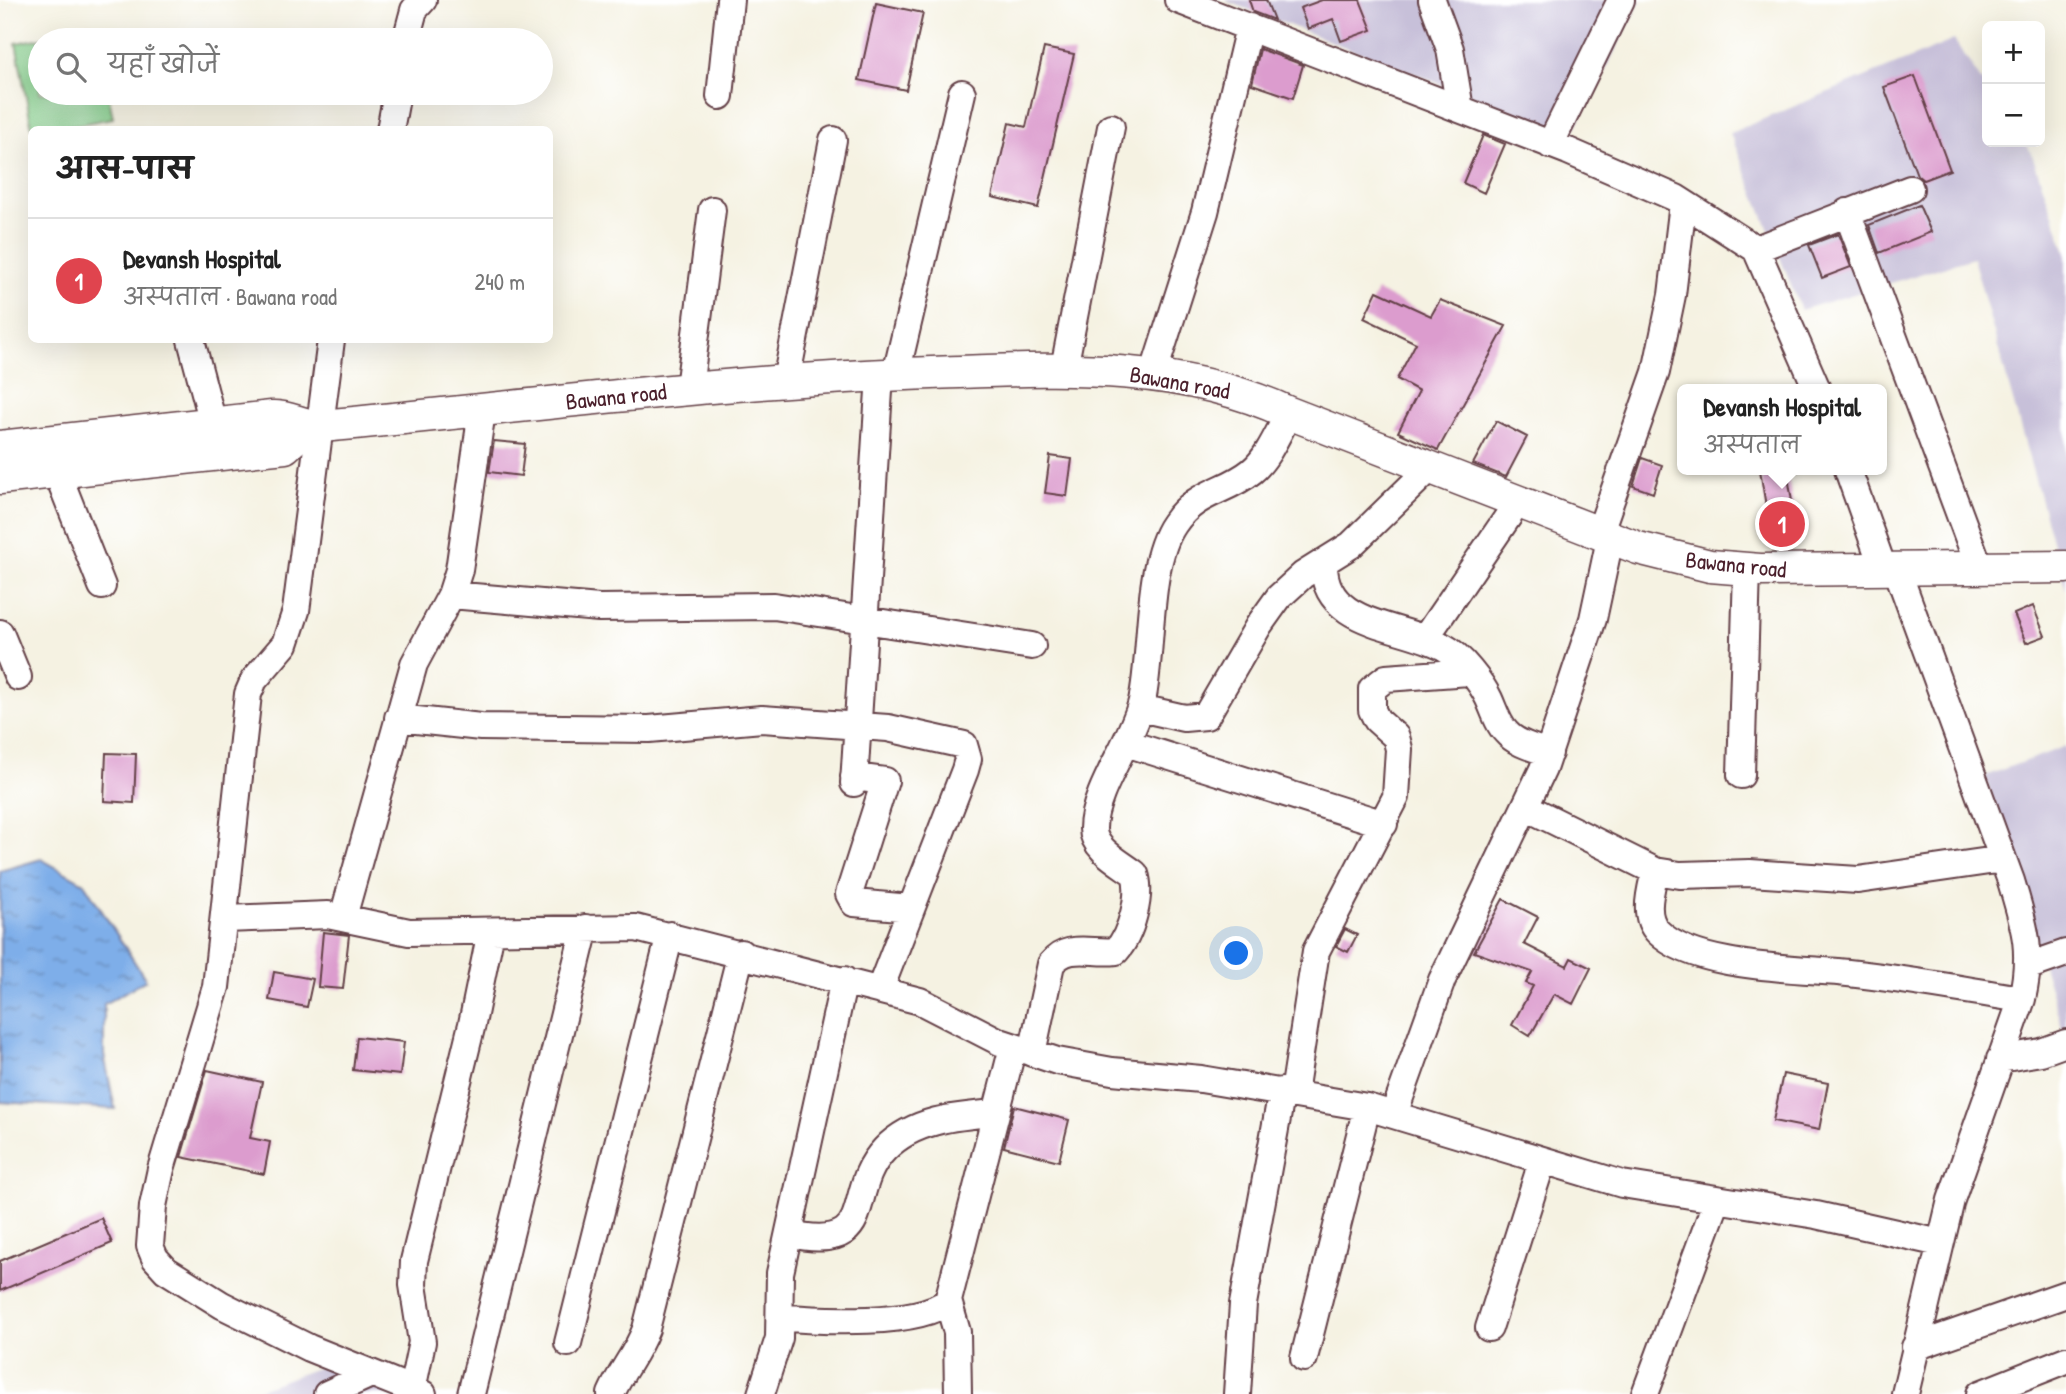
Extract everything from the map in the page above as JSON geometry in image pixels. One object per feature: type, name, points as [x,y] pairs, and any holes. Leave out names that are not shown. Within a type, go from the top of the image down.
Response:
[{"type":"main road","name":"Bawana road","points":[[0,447],[284,416],[315,426],[786,380],[1063,368],[1185,378],[1250,395],[1289,413],[1605,536],[1710,566],[1747,569],[2066,567]]},
{"type":"main road","points":[[0,478],[285,447],[315,426]]},
{"type":"street","points":[[410,28],[414,10],[424,0]]},
{"type":"street","points":[[720,96],[730,0]]},
{"type":"street","points":[[1178,0],[1550,145],[1683,203],[1756,249],[1815,384]]},
{"type":"street","points":[[1432,0],[1450,49],[1460,109]]},
{"type":"street","points":[[1550,145],[1621,0]]},
{"type":"street","points":[[1153,375],[1205,212],[1249,27]]},
{"type":"street","points":[[911,908],[854,903],[849,894],[885,781],[854,780],[862,619],[888,375],[962,93]]},
{"type":"street","points":[[391,126],[395,105]]},
{"type":"street","points":[[1063,368],[1111,127]]},
{"type":"street","points":[[786,380],[832,140]]},
{"type":"street","points":[[1756,249],[1910,189]]},
{"type":"street","points":[[1394,1114],[1442,980],[1526,807],[1549,753],[1593,619],[1605,536],[1656,372],[1672,295],[1683,203]]},
{"type":"street","points":[[689,388],[712,210]]},
{"type":"street","points":[[1847,212],[1980,569]]},
{"type":"street","points":[[192,343],[213,423]]},
{"type":"street","points":[[330,343],[315,426],[291,629],[285,644],[254,680],[248,694],[226,919],[211,1011],[161,1169],[153,1206],[150,1246],[155,1258],[166,1270],[195,1289],[309,1348],[418,1392],[422,1342],[413,1285],[414,1261],[472,1024],[491,930]]},
{"type":"street","points":[[343,917],[414,664],[451,595],[459,570],[482,411]]},
{"type":"street","points":[[958,1394],[957,1332],[948,1301],[996,1113],[1023,1050],[1051,964],[1058,955],[1068,951],[1116,950],[1126,936],[1137,888],[1135,874],[1104,850],[1096,840],[1093,830],[1108,779],[1140,708],[1152,608],[1164,547],[1173,525],[1198,498],[1252,471],[1289,413]]},
{"type":"street","points":[[1140,708],[1184,718],[1206,716],[1259,625],[1279,597],[1303,575],[1351,545],[1430,468]]},
{"type":"street","points":[[57,472],[102,586]]},
{"type":"street","points":[[1850,475],[2003,859],[2024,927],[2029,966],[2022,999],[1955,1188],[1905,1394]]},
{"type":"street","points":[[1426,637],[1518,502]]},
{"type":"street","points":[[1324,563],[1324,582],[1330,595],[1353,613],[1375,624],[1426,637],[1448,649],[1488,697],[1505,732],[1517,741],[1549,753]]},
{"type":"street","points":[[1741,775],[1747,569]]},
{"type":"street","points":[[451,595],[599,608],[759,605],[1032,646]]},
{"type":"street","points":[[0,633],[18,677]]},
{"type":"street","points":[[1237,1394],[1243,1304],[1316,951],[1332,915],[1356,878],[1396,797],[1399,749],[1396,737],[1377,720],[1370,698],[1372,689],[1386,678],[1469,672]]},
{"type":"street","points":[[398,718],[481,727],[649,729],[762,719],[857,725],[958,742],[966,750],[965,770],[880,989]]},
{"type":"street","points":[[1125,743],[1384,824]]},
{"type":"street","points":[[1526,807],[1655,871],[1680,875],[1781,874],[1858,880],[2003,859]]},
{"type":"street","points":[[1655,871],[1648,905],[1651,923],[1668,940],[1687,949],[1741,964],[1849,973],[2022,999]]},
{"type":"street","points":[[226,919],[343,917],[392,931],[636,928],[880,989],[944,1011],[1023,1050],[1112,1071],[1201,1079],[1367,1107],[1622,1184],[1816,1215],[1940,1243]]},
{"type":"street","points":[[471,1394],[585,929]]},
{"type":"street","points":[[568,1343],[670,935]]},
{"type":"street","points":[[611,1394],[618,1377],[635,1356],[646,1329],[741,953]]},
{"type":"street","points":[[2029,966],[2066,953]]},
{"type":"street","points":[[761,1394],[773,1364],[780,1317],[780,1273],[844,980]]},
{"type":"street","points":[[2000,1059],[2041,1052],[2066,1043]]},
{"type":"street","points":[[1304,1358],[1367,1107]]},
{"type":"street","points":[[789,1234],[825,1239],[846,1232],[856,1218],[873,1166],[885,1149],[905,1135],[953,1116],[996,1113]]},
{"type":"street","points":[[1489,1328],[1542,1162]]},
{"type":"street","points":[[1645,1394],[1717,1200]]},
{"type":"street","points":[[1915,1347],[2066,1294]]},
{"type":"street","points":[[780,1317],[822,1321],[864,1319],[921,1313],[939,1308],[948,1301]]},
{"type":"street","points":[[1980,1394],[2066,1360]]},
{"type":"street","points":[[327,1394],[371,1374]]},
{"type":"shaded area","points":[[1224,0],[1641,0],[1572,135]]},
{"type":"shaded area","points":[[1954,40],[1982,82],[1982,147],[2028,147],[2066,252],[2066,590],[1973,258],[1801,310],[1730,133]]},
{"type":"shaded area","points":[[2066,746],[2066,1034],[2064,1034],[1985,776]]},
{"type":"shaded area","points":[[325,1365],[397,1394],[246,1394]]},
{"type":"green space","points":[[28,41],[28,105],[110,105],[113,118],[70,126],[31,126],[16,43]]},
{"type":"water","points":[[41,859],[84,883],[146,980],[104,1004],[104,1055],[115,1109],[0,1102],[0,871]]},
{"type":"building","points":[[1249,0],[1266,0],[1274,20],[1253,12]]},
{"type":"building","points":[[1322,0],[1360,0],[1372,30],[1341,41],[1333,19],[1308,29],[1300,8]]},
{"type":"building","points":[[876,3],[923,13],[906,90],[859,80]]},
{"type":"building","points":[[1044,48],[1074,54],[1038,208],[992,197],[1009,123],[1026,127]]},
{"type":"building","points":[[1260,49],[1303,65],[1293,98],[1252,84]]},
{"type":"building","points":[[1915,76],[1950,170],[1923,180],[1917,175],[1884,87]]},
{"type":"building","points":[[1483,135],[1505,144],[1484,193],[1463,183]]},
{"type":"building","points":[[1919,205],[1931,232],[1879,253],[1869,225]]},
{"type":"building","points":[[1838,234],[1851,267],[1822,278],[1809,245]]},
{"type":"building","points":[[1377,291],[1431,316],[1440,300],[1506,326],[1438,450],[1398,432],[1419,391],[1397,379],[1416,343],[1364,318]]},
{"type":"building","points":[[1496,421],[1527,437],[1506,477],[1473,464]]},
{"type":"building","points":[[494,441],[525,444],[521,476],[489,472]]},
{"type":"building","points":[[1050,456],[1072,459],[1067,496],[1045,493]]},
{"type":"building","points":[[1642,458],[1662,465],[1653,493],[1633,486]]},
{"type":"building","points":[[1761,475],[1788,475],[1797,533],[1771,537]]},
{"type":"building","points":[[2033,606],[2045,636],[2026,643],[2014,614]]},
{"type":"building","points":[[106,753],[136,754],[134,803],[104,801]]},
{"type":"building","points":[[1503,899],[1538,917],[1524,944],[1567,966],[1571,958],[1591,968],[1573,1004],[1554,994],[1530,1036],[1512,1025],[1533,986],[1526,983],[1532,972],[1474,952]]},
{"type":"building","points":[[1345,929],[1357,935],[1348,952],[1336,946]]},
{"type":"building","points":[[323,932],[349,935],[343,989],[318,987]]},
{"type":"building","points":[[274,972],[313,979],[307,1007],[269,1000]]},
{"type":"building","points":[[357,1037],[404,1042],[400,1075],[353,1070]]},
{"type":"building","points":[[207,1070],[262,1082],[250,1138],[270,1142],[264,1174],[181,1157]]},
{"type":"building","points":[[1783,1074],[1828,1083],[1819,1130],[1773,1121]]},
{"type":"building","points":[[1014,1106],[1069,1120],[1059,1161],[1004,1147]]},
{"type":"building","points":[[101,1218],[112,1243],[0,1291],[0,1261]]},
{"type":"place","name":"Devansh Hospital","points":[[1782,524]]}]
